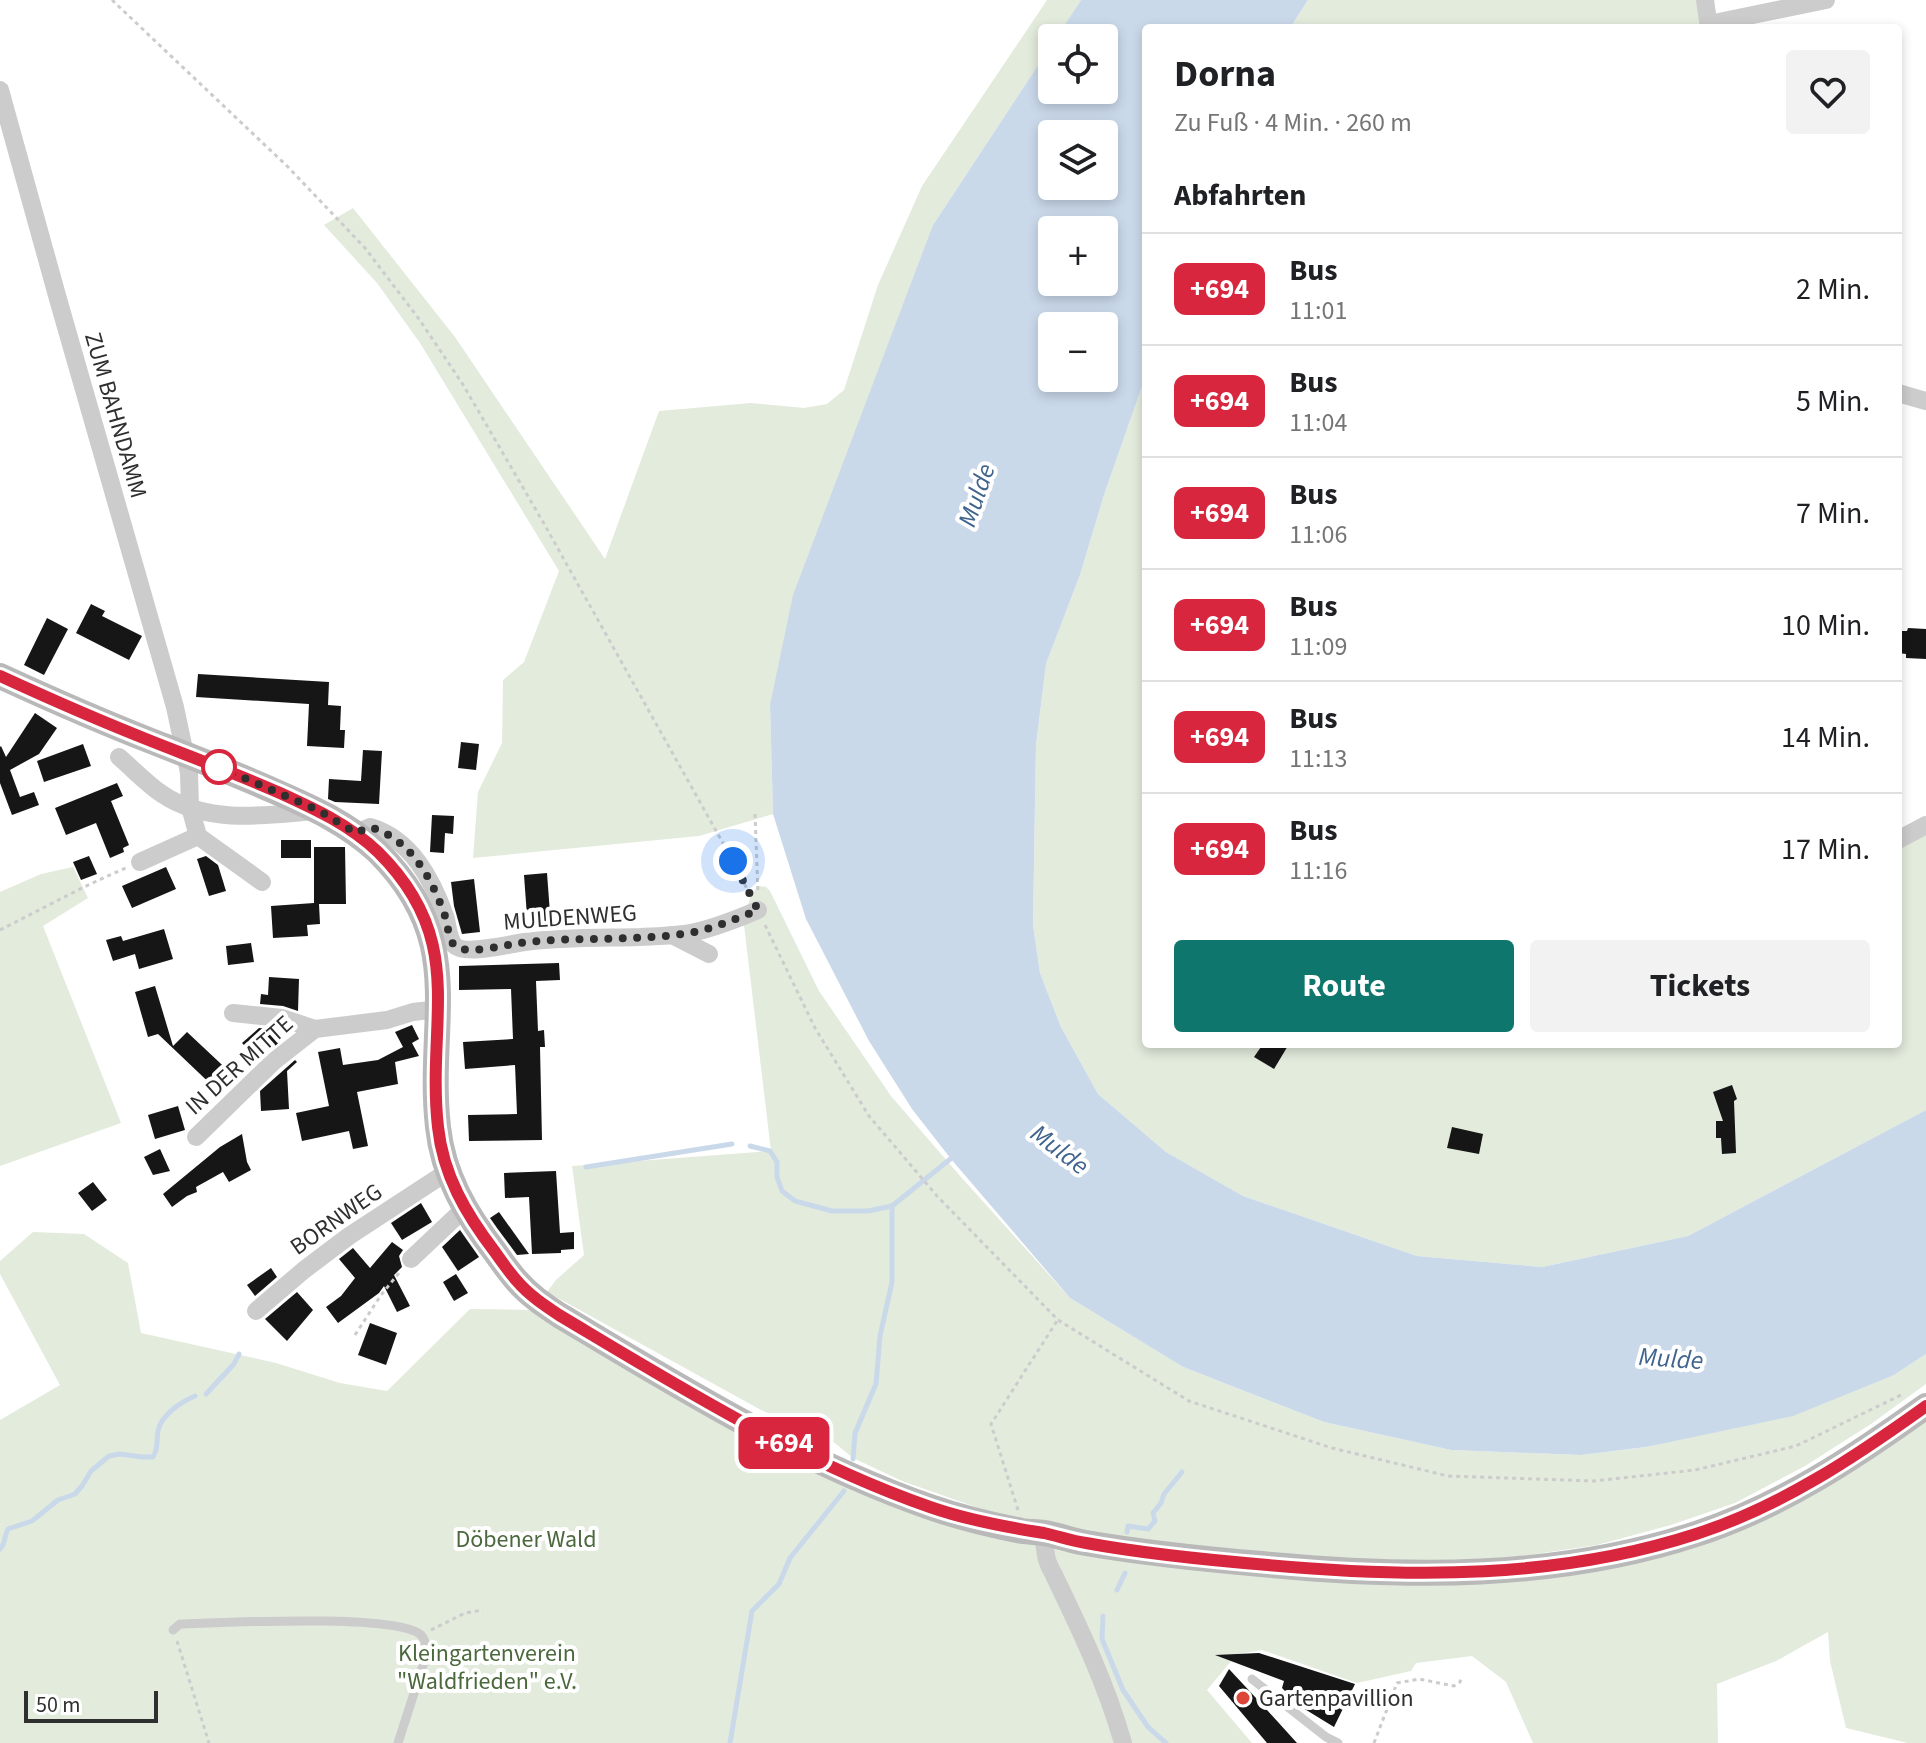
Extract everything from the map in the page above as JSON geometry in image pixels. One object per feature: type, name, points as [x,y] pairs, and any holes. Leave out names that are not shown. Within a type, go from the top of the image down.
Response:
[{"type":"main road","points":[[0,676],[76,711],[318,810],[356,833],[395,871],[423,914],[436,954],[438,1125],[447,1172],[465,1208],[517,1282],[559,1315],[731,1415],[801,1452],[931,1507],[983,1522],[1084,1543],[1232,1562],[1356,1572],[1508,1570],[1579,1562],[1649,1548],[1699,1534],[1739,1518],[1824,1474],[1875,1442],[1917,1399]]},
{"type":"street","points":[[1705,0],[1709,24]]},
{"type":"street","points":[[1718,24],[1826,0]]},
{"type":"street","name":"ZUM BAHNDAMM","points":[[0,90],[175,707],[189,773],[190,807],[198,836]]},
{"type":"street","points":[[1902,394],[1926,401]]},
{"type":"street","points":[[119,757],[161,793],[182,805],[216,814],[249,817],[318,810]]},
{"type":"street","points":[[1902,838],[1926,825]]},
{"type":"street","name":"MULDENWEG","points":[[356,833],[370,827],[384,831],[422,866],[439,900],[451,941],[458,948],[471,950],[542,940],[672,935],[718,926],[758,910]]},
{"type":"street","points":[[140,862],[198,836],[262,882]]},
{"type":"street","points":[[672,935],[709,954]]},
{"type":"street","name":"IN DER MITTE","points":[[233,1013],[282,1018],[315,1029],[387,1020],[413,1012],[439,1009]]},
{"type":"street","name":"IN DER MITTE","points":[[196,1137],[273,1062],[315,1029]]},
{"type":"street","name":"BORNWEG","points":[[256,1311],[349,1236],[447,1172]]},
{"type":"street","points":[[411,1259],[465,1208]]},
{"type":"street","points":[[1042,1533],[1046,1562],[1092,1655],[1123,1743]]},
{"type":"lane","points":[[173,1630],[180,1624],[349,1621],[405,1627],[421,1635],[427,1653],[398,1743]]},
{"type":"lane","points":[[1252,1679],[1338,1743]]},
{"type":"path","points":[[112,0],[288,167],[365,248],[419,319],[462,383],[543,522],[733,861],[815,1028],[869,1116],[931,1189],[1058,1320],[1189,1401],[1332,1448],[1448,1476],[1594,1481],[1695,1470],[1796,1446],[1917,1399]]},
{"type":"path","points":[[755,814],[758,910]]},
{"type":"path","points":[[0,930],[95,881],[140,862]]},
{"type":"path","points":[[355,1335],[381,1295],[411,1259]]},
{"type":"path","points":[[1018,1510],[991,1424],[1058,1320]]},
{"type":"path","points":[[421,1635],[465,1613],[483,1610]]},
{"type":"path","points":[[173,1630],[209,1743]]},
{"type":"path","points":[[1374,1743],[1397,1683],[1419,1679],[1454,1686],[1462,1676]]},
{"type":"green space","points":[[1047,0],[1081,0],[1065,24],[1038,24],[1038,65],[933,225],[770,705],[773,814],[699,836],[473,858],[478,792],[502,743],[503,680],[524,662],[559,571],[420,343],[377,283],[324,225],[353,208],[455,337],[605,559],[659,411],[751,403],[804,408],[827,404],[844,390],[878,285],[922,186]]},
{"type":"green space","points":[[1308,0],[1699,0],[1702,24],[1293,24]]},
{"type":"green space","points":[[1142,386],[1142,1048],[1902,1048],[1902,844],[1926,835],[1926,1110],[1688,1236],[1542,1267],[1417,1256],[1243,1196],[1166,1152],[1098,1094],[1061,1027],[1040,973],[1033,925],[1036,745],[1046,664],[1080,575]]},
{"type":"green space","points":[[73,867],[88,898],[43,926],[121,1123],[0,1166],[0,892],[41,874]]},
{"type":"green space","points":[[760,886],[770,891],[819,991],[891,1096],[961,1177],[1070,1298],[1183,1367],[1324,1422],[1451,1450],[1581,1455],[1647,1447],[1894,1375],[1926,1354],[1926,1384],[1805,1466],[1735,1503],[1671,1525],[1597,1545],[1523,1556],[1476,1560],[1343,1560],[1103,1536],[984,1510],[902,1481],[853,1458],[831,1440],[761,1410],[547,1292],[584,1255],[572,1166],[771,1151],[744,925],[750,898]]},
{"type":"green space","name":"Döbener Wald","points":[[33,1232],[84,1234],[128,1263],[141,1333],[276,1363],[340,1383],[387,1391],[470,1309],[535,1310],[841,1481],[1215,1568],[1652,1558],[1926,1419],[1926,1743],[1908,1743],[1846,1728],[1830,1661],[1828,1632],[1776,1661],[1717,1684],[1718,1743],[1533,1743],[1506,1682],[1472,1656],[1416,1663],[1411,1671],[1357,1683],[1262,1650],[1237,1654],[1207,1690],[1252,1743],[0,1743],[0,1420],[60,1385],[0,1274],[0,1261]]},
{"type":"water","name":"Mulde","points":[[1081,0],[1308,0],[1293,24],[1142,24],[1142,386],[1080,575],[1046,664],[1036,745],[1033,925],[1040,973],[1061,1027],[1098,1094],[1166,1152],[1243,1196],[1417,1256],[1542,1267],[1688,1236],[1926,1110],[1926,1354],[1894,1375],[1793,1416],[1646,1447],[1581,1455],[1451,1450],[1324,1422],[1183,1367],[1070,1298],[951,1159],[912,1109],[869,1041],[806,919],[773,814],[770,705],[793,595],[933,225],[1038,65],[1038,104],[1118,104],[1118,24],[1065,24]]},
{"type":"building","points":[[91,604],[105,611],[102,616],[142,636],[129,660],[76,633]]},
{"type":"building","points":[[47,618],[68,629],[44,675],[24,665]]},
{"type":"building","points":[[1908,628],[1926,629],[1926,659],[1906,658],[1906,654],[1902,654],[1902,631]]},
{"type":"building","points":[[198,674],[329,682],[328,705],[341,706],[340,730],[345,730],[344,748],[307,746],[309,704],[196,697]]},
{"type":"building","points":[[35,713],[57,728],[39,754],[10,770],[20,797],[34,792],[39,805],[12,815],[0,783],[0,747],[6,757]]},
{"type":"building","points":[[461,742],[479,744],[476,770],[458,768]]},
{"type":"building","points":[[83,744],[91,766],[44,782],[37,761]]},
{"type":"building","points":[[363,750],[382,751],[379,804],[328,799],[329,779],[361,781]]},
{"type":"building","points":[[117,783],[123,796],[111,801],[129,845],[123,848],[124,852],[110,858],[96,823],[66,835],[55,808]]},
{"type":"building","points":[[432,815],[454,816],[453,834],[445,833],[444,853],[430,852]]},
{"type":"building","points":[[281,840],[311,840],[311,858],[281,858]]},
{"type":"building","points":[[314,847],[345,847],[346,904],[319,904],[320,924],[307,925],[308,936],[273,938],[271,906],[314,903]]},
{"type":"building","points":[[89,856],[97,874],[81,880],[73,862]]},
{"type":"building","points":[[206,856],[218,865],[226,891],[209,896],[197,859]]},
{"type":"building","points":[[166,867],[176,889],[132,908],[122,886]]},
{"type":"building","points":[[547,873],[551,927],[528,930],[524,875]]},
{"type":"building","points":[[474,879],[480,932],[462,934],[451,882]]},
{"type":"building","points":[[164,929],[173,959],[139,969],[135,954],[113,961],[106,940],[121,936],[123,941]]},
{"type":"building","points":[[251,943],[254,962],[228,965],[226,946]]},
{"type":"building","points":[[559,963],[560,980],[536,981],[538,1031],[544,1030],[545,1047],[540,1047],[542,1140],[469,1141],[468,1115],[517,1114],[515,1065],[465,1069],[463,1042],[513,1039],[511,989],[459,990],[459,966]]},
{"type":"building","points":[[269,977],[299,979],[298,1011],[260,1004],[261,994],[268,995]]},
{"type":"building","points":[[155,986],[173,1046],[187,1032],[235,1077],[220,1093],[158,1034],[148,1037],[135,992]]},
{"type":"building","points":[[412,1025],[419,1039],[412,1043],[419,1056],[395,1062],[398,1084],[357,1092],[368,1146],[353,1149],[349,1131],[302,1141],[296,1113],[329,1106],[318,1052],[340,1048],[343,1065],[378,1060],[403,1047],[395,1032]]},
{"type":"building","points":[[259,1028],[272,1029],[282,1040],[258,1060],[257,1054],[255,1056],[242,1043]]},
{"type":"building","points":[[1260,1048],[1287,1048],[1274,1069],[1254,1057]]},
{"type":"building","points":[[295,1060],[297,1062],[287,1071],[289,1109],[261,1111],[260,1091]]},
{"type":"building","points":[[1732,1085],[1737,1099],[1734,1101],[1736,1153],[1722,1154],[1721,1138],[1716,1138],[1716,1121],[1723,1121],[1713,1092]]},
{"type":"building","points":[[178,1106],[185,1130],[155,1139],[148,1115]]},
{"type":"building","points":[[1452,1127],[1483,1134],[1479,1154],[1447,1148]]},
{"type":"building","points":[[242,1134],[251,1170],[229,1182],[223,1172],[196,1187],[197,1192],[172,1207],[163,1194],[220,1147]]},
{"type":"building","points":[[160,1149],[170,1171],[153,1175],[144,1157]]},
{"type":"building","points":[[556,1171],[560,1233],[574,1232],[574,1249],[561,1250],[561,1253],[532,1254],[529,1197],[505,1198],[504,1173]]},
{"type":"building","points":[[93,1182],[107,1200],[92,1211],[78,1193]]},
{"type":"building","points":[[421,1203],[432,1222],[402,1240],[391,1223]]},
{"type":"building","points":[[499,1212],[529,1254],[517,1255],[497,1228],[490,1218]]},
{"type":"building","points":[[460,1230],[479,1257],[458,1271],[442,1247]]},
{"type":"building","points":[[392,1242],[403,1250],[399,1256],[402,1267],[394,1275],[410,1306],[397,1312],[384,1286],[338,1323],[326,1307],[341,1296],[355,1278],[339,1259],[353,1248],[370,1268]]},
{"type":"building","points":[[271,1268],[277,1277],[255,1296],[247,1285]]},
{"type":"building","points":[[456,1274],[468,1293],[454,1301],[443,1282]]},
{"type":"building","points":[[297,1292],[313,1310],[287,1341],[265,1319]]},
{"type":"building","points":[[370,1323],[397,1333],[386,1365],[358,1355]]},
{"type":"building","points":[[1259,1653],[1355,1684],[1334,1727],[1303,1708],[1312,1696],[1287,1693],[1282,1688],[1284,1681],[1215,1655]]},
{"type":"building","points":[[1229,1669],[1297,1743],[1267,1743],[1219,1686]]},
{"type":"waterway","points":[[586,1167],[732,1144]]},
{"type":"waterway","points":[[750,1146],[770,1151],[777,1162],[777,1177],[782,1191],[795,1201],[832,1211],[868,1211],[892,1206]]},
{"type":"waterway","points":[[853,1459],[855,1433],[876,1384],[880,1336],[892,1282],[892,1206],[954,1156]]},
{"type":"waterway","points":[[206,1394],[234,1364],[239,1354]]},
{"type":"waterway","points":[[0,1549],[8,1529],[32,1521],[58,1500],[75,1494],[91,1471],[109,1456],[153,1457],[158,1431],[167,1414],[195,1396]]},
{"type":"waterway","points":[[1127,1532],[1128,1526],[1148,1529],[1155,1521],[1153,1513],[1164,1494],[1182,1472]]},
{"type":"waterway","points":[[730,1743],[752,1611],[779,1584],[790,1558],[844,1491]]},
{"type":"waterway","points":[[1117,1590],[1125,1573]]},
{"type":"waterway","points":[[1103,1616],[1102,1639],[1123,1690],[1148,1727],[1166,1743]]},
{"type":"bus line","name":"+694","points":[[0,676],[76,711],[318,810],[356,833],[395,871],[423,914],[430,933],[439,978],[436,1083],[438,1125],[447,1172],[478,1230],[517,1282],[559,1315],[731,1415],[801,1452],[931,1507],[983,1522],[1084,1543],[1248,1563],[1407,1573],[1552,1566],[1649,1548],[1699,1534],[1739,1518],[1824,1474],[1926,1406]]},
{"type":"place","name":"Gartenpavillion","points":[[1243,1698]]},
{"type":"route","points":[[219,767],[318,810],[356,833],[370,827],[384,831],[422,866],[439,900],[451,941],[458,948],[471,950],[542,940],[672,935],[718,926],[758,910],[733,861]]},
{"type":"park label","name":"Kleingartenverein \"Waldfrieden\" e.V.","points":[[487,1667]]}]
